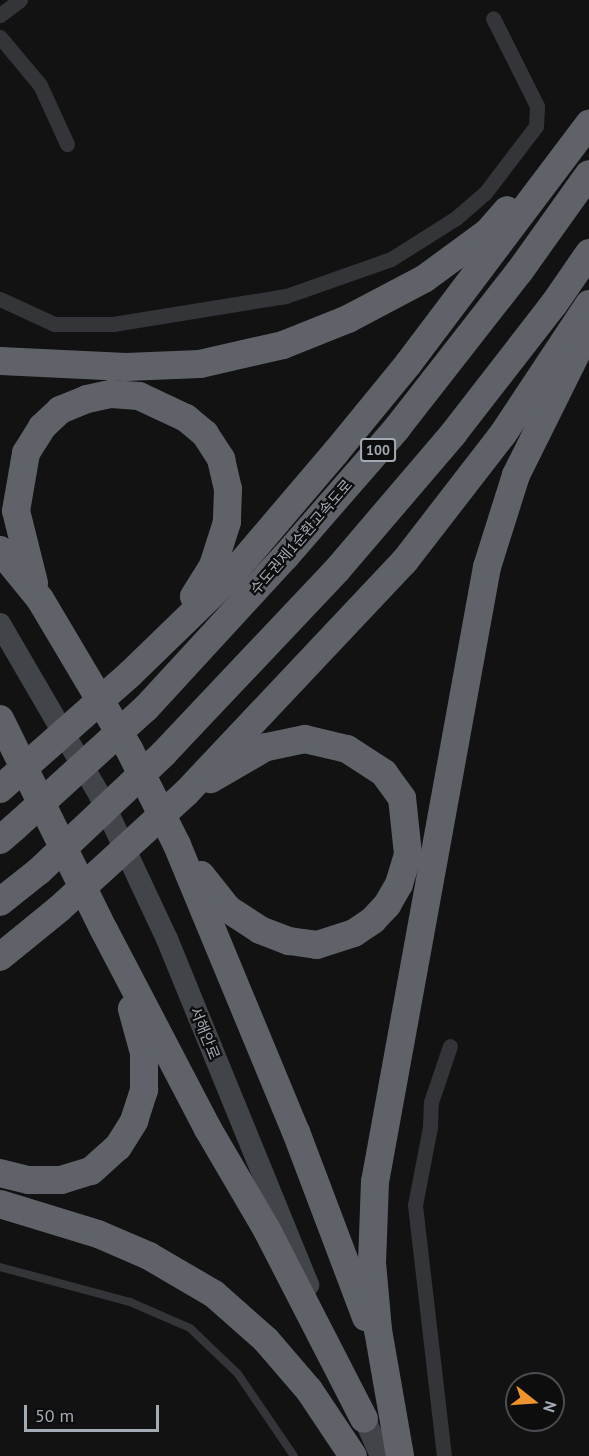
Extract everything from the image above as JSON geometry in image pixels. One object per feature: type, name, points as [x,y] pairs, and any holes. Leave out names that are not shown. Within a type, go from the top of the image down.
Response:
[{"type":"highway","points":[[0,361],[126,367],[200,364],[283,345],[348,319],[424,279],[488,231],[589,122]]},
{"type":"highway","points":[[0,789],[139,665],[227,580],[408,364],[589,122]]},
{"type":"highway","name":"수도권제1순환고속도로","points":[[8,833],[146,708],[285,557],[397,428],[519,272],[589,174]]},
{"type":"highway","points":[[0,902],[39,871],[164,753],[337,570],[453,434],[555,304],[589,253]]},
{"type":"highway","points":[[0,957],[60,908],[186,793],[404,562],[503,434],[589,304]]},
{"type":"highway","points":[[400,1456],[378,1330],[372,1263],[375,1182],[488,567],[516,475],[589,328]]},
{"type":"highway","points":[[40,599],[27,565],[16,511],[26,453],[42,427],[60,410],[87,399],[111,394],[139,396],[167,406],[205,434],[221,459],[228,489],[227,522],[213,566],[139,665]]},
{"type":"highway","points":[[0,550],[40,599],[129,749],[177,845],[345,1257],[370,1332],[400,1456]]},
{"type":"highway","points":[[2,723],[105,930],[208,1129],[267,1230],[364,1419]]},
{"type":"highway","points":[[177,845],[228,909],[260,930],[289,941],[317,945],[354,933],[373,920],[387,905],[399,884],[408,854],[402,798],[384,772],[347,749],[304,739],[266,747],[186,793]]},
{"type":"highway","points":[[0,1173],[29,1180],[61,1180],[91,1171],[118,1148],[134,1121],[144,1090],[144,1053],[105,930]]},
{"type":"highway","points":[[0,1204],[118,1243],[214,1294],[266,1340],[294,1373],[353,1456]]},
{"type":"main road","name":"서해안로","points":[[0,624],[100,796],[167,939],[381,1456]]},
{"type":"street","points":[[0,15],[20,0]]},
{"type":"street","points":[[0,298],[54,324],[113,324],[286,296],[391,259],[456,218],[485,193],[525,145],[538,120],[537,106],[493,18]]},
{"type":"street","points":[[0,37],[40,85],[67,144]]},
{"type":"street","points":[[444,1456],[415,1205],[430,1127],[431,1102],[450,1046]]},
{"type":"lane","points":[[0,1267],[130,1302],[190,1328],[238,1374],[294,1456]]}]
